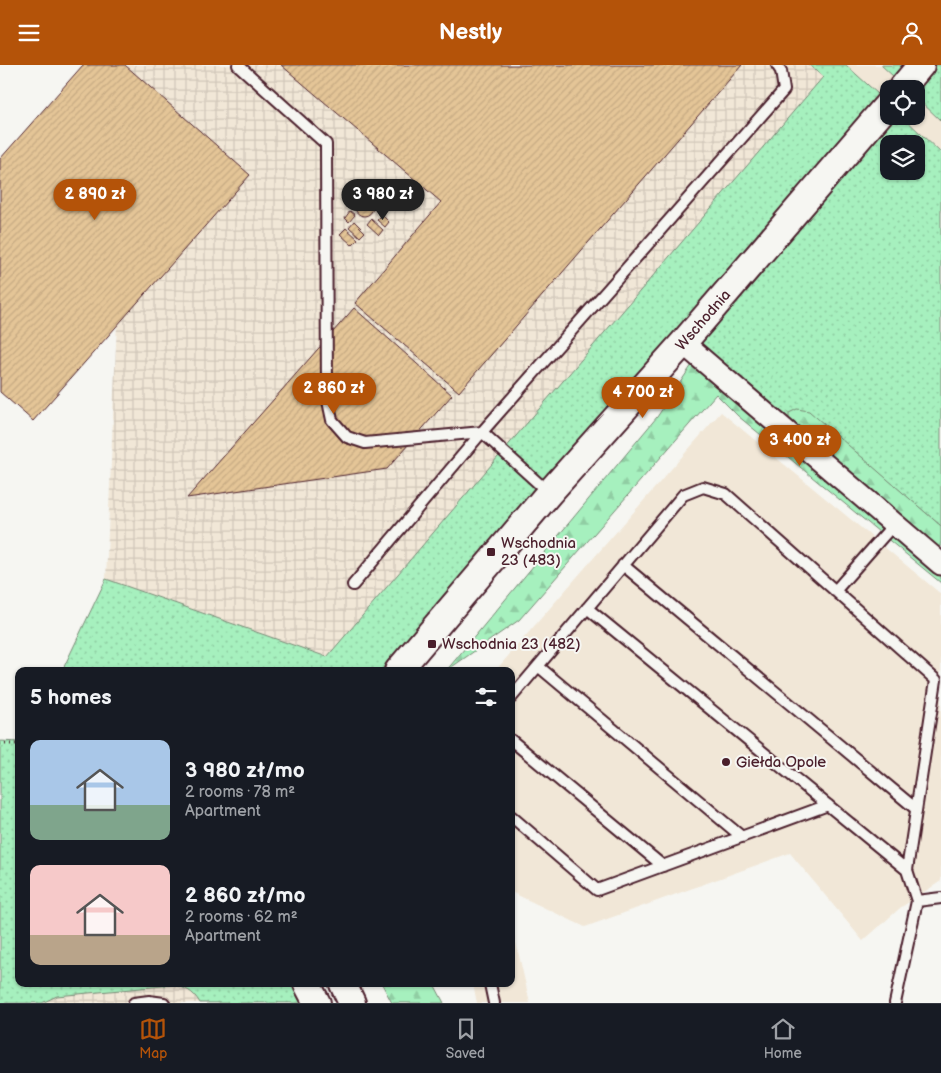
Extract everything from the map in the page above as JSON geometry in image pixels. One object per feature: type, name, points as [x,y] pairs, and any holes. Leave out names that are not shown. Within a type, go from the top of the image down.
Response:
[{"type":"street","points":[[908,80],[921,65]]},
{"type":"street","name":"Wschodnia","points":[[401,667],[549,493],[683,343],[880,113]]},
{"type":"street","points":[[683,343],[941,564]]},
{"type":"street","points":[[309,987],[317,1003]]},
{"type":"street","points":[[344,987],[352,1003]]},
{"type":"lane","points":[[238,65],[326,144],[327,396],[332,420],[348,437],[365,443],[482,432],[549,493]]},
{"type":"lane","points":[[353,585],[482,432],[784,90],[781,71],[777,65]]},
{"type":"lane","points":[[515,693],[683,495],[704,487],[726,494],[936,680],[906,870],[917,901],[895,1003]]},
{"type":"lane","points":[[835,591],[894,524]]},
{"type":"lane","points":[[623,565],[916,809]]},
{"type":"lane","points":[[587,608],[906,870]]},
{"type":"lane","points":[[538,666],[742,837]]},
{"type":"lane","points":[[515,743],[663,866]]},
{"type":"lane","points":[[515,819],[597,890],[828,805]]},
{"type":"lane","points":[[917,901],[941,898]]},
{"type":"lane","points":[[491,987],[494,1003]]},
{"type":"lane","points":[[134,1003],[149,1001],[164,1003]]},
{"type":"path","points":[[0,744],[15,744]]},
{"type":"shaded area","points":[[128,65],[809,65],[823,77],[327,657],[106,579]]},
{"type":"shaded area","points":[[846,65],[881,65],[897,80],[880,80],[880,96]]},
{"type":"shaded area","points":[[925,106],[941,121],[941,153],[925,138],[925,135],[922,135],[911,125],[925,125]]},
{"type":"shaded area","name":"Giełda Opole","points":[[721,412],[941,594],[941,881],[900,908],[863,941],[790,853],[585,927],[515,894],[515,667],[498,667]]},
{"type":"shaded area","points":[[0,859],[15,958],[15,987],[223,987],[235,1003],[0,1003]]},
{"type":"shaded area","points":[[515,938],[530,1003],[477,1003],[474,987],[515,987]]},
{"type":"green space","points":[[809,65],[846,65],[880,96],[880,125],[911,125],[922,135],[880,135],[880,180],[925,180],[925,138],[941,153],[941,526],[809,412],[789,434],[683,343],[401,667],[64,667],[106,579],[327,657],[823,77]]},
{"type":"green space","points":[[881,65],[941,65],[941,121],[925,106],[925,80],[897,80]]},
{"type":"green space","points":[[698,356],[789,433],[789,413],[797,409],[809,411],[941,526],[941,583],[738,416],[716,394],[519,620],[449,667],[657,417]]},
{"type":"green space","points":[[0,741],[15,742],[15,987],[152,987],[57,996],[42,1003],[0,1003]]},
{"type":"green space","points":[[182,987],[309,987],[317,1003],[200,1003],[189,991]]},
{"type":"green space","points":[[384,987],[436,987],[444,1003],[392,1003]]},
{"type":"building","points":[[83,65],[125,65],[250,175],[33,421],[0,392],[0,159]]},
{"type":"building","points":[[281,65],[742,65],[459,392],[355,303],[441,202]]},
{"type":"building","points":[[375,190],[380,195],[376,200],[371,195]]},
{"type":"building","points":[[360,198],[368,198],[373,203],[371,214],[360,216],[355,211],[355,203]]},
{"type":"building","points":[[350,211],[355,215],[349,222],[345,218]]},
{"type":"building","points":[[382,215],[389,222],[385,227],[377,220]]},
{"type":"building","points":[[371,219],[383,230],[379,235],[367,224]]},
{"type":"building","points":[[354,221],[365,232],[360,237],[349,227]]},
{"type":"building","points":[[346,228],[358,239],[352,245],[340,234]]},
{"type":"building","points":[[354,308],[452,395],[387,469],[187,498]]},
{"type":"place","name":"Wschodnia 23 (483)","points":[[491,552]]},
{"type":"place","name":"Wschodnia 23 (482)","points":[[432,644]]},
{"type":"place","name":"Giełda Opole","points":[[726,762]]}]
